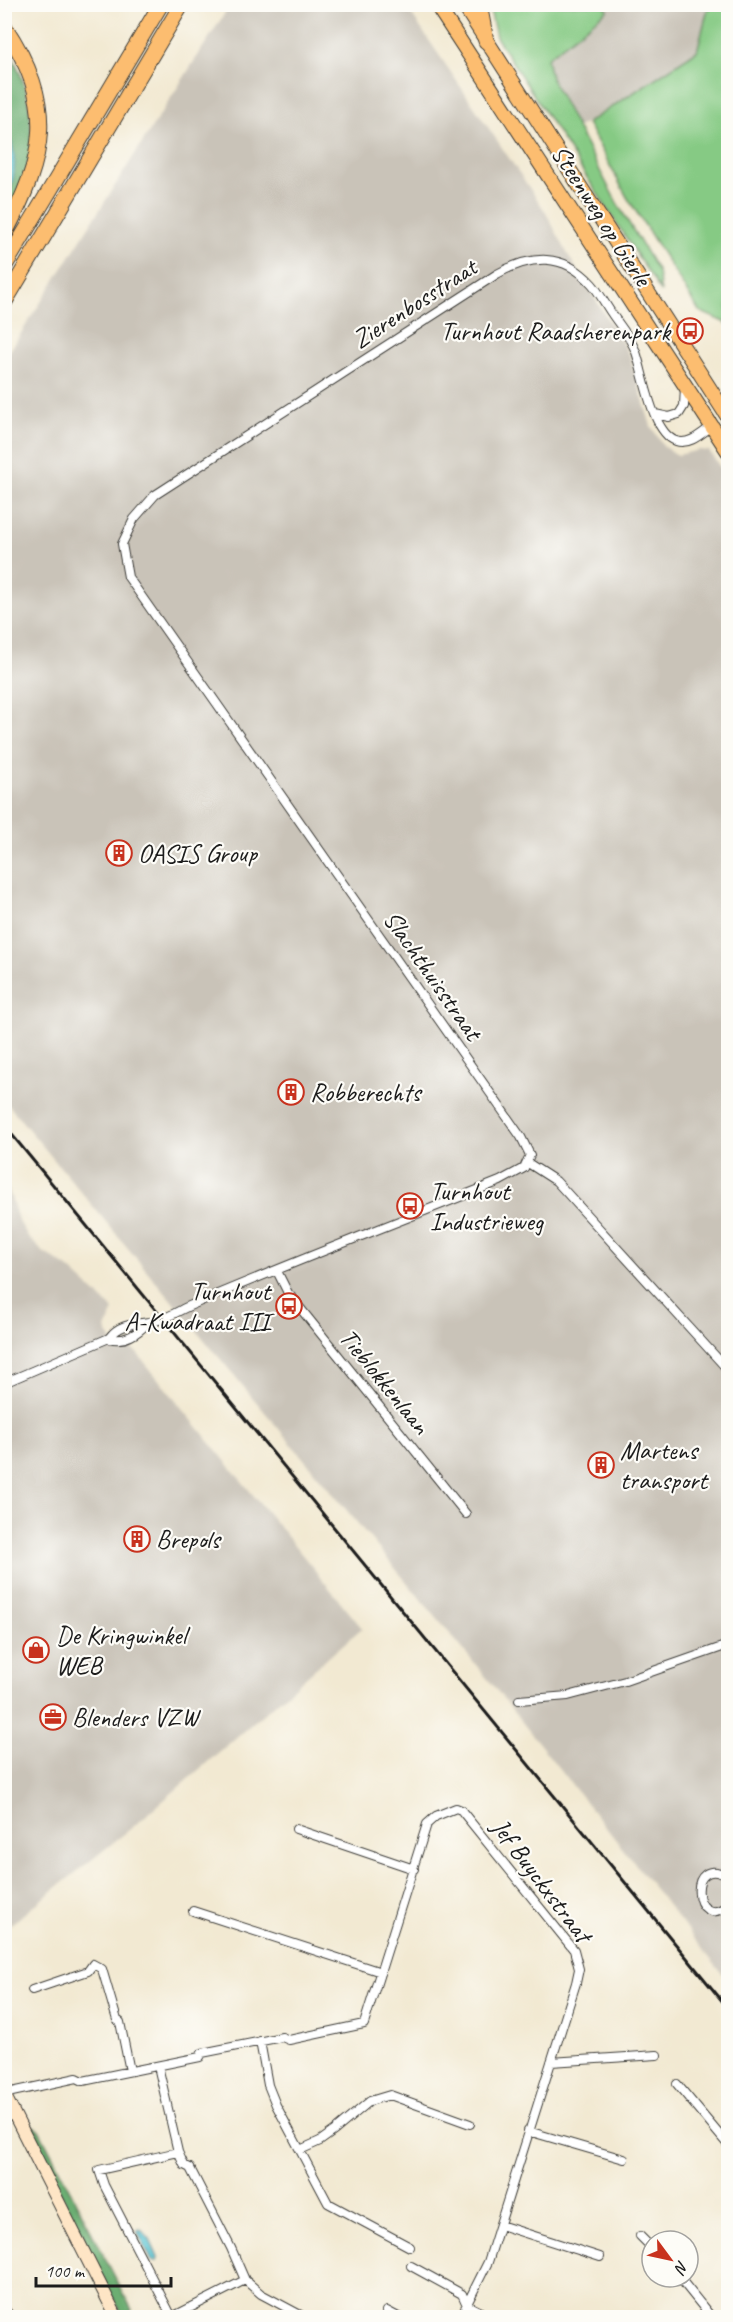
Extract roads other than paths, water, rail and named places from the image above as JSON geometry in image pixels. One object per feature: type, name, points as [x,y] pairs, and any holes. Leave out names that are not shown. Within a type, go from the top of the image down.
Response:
[{"type":"highway","points":[[4,267],[161,4]]},
{"type":"highway","points":[[4,303],[182,4]]},
{"type":"highway","points":[[479,4],[486,41]]},
{"type":"highway","points":[[4,26],[19,49],[33,82],[40,113],[39,146],[32,176],[4,235]]},
{"type":"main road","name":"Steenweg op Gierle","points":[[436,4],[729,451]]},
{"type":"main road","name":"Steenweg op Gierle","points":[[463,4],[728,416]]},
{"type":"street","name":"Zierenbosstraat","points":[[128,577],[122,544],[134,519],[155,495],[497,274],[525,261],[551,260],[569,266],[592,284],[636,350],[655,414],[665,435],[680,443],[694,438],[712,426]]},
{"type":"street","points":[[655,414],[669,417],[679,414],[684,405],[685,385]]},
{"type":"street","points":[[712,426],[728,416]]},
{"type":"street","name":"Slachthuisstraat","points":[[128,577],[521,1137],[530,1155],[528,1163]]},
{"type":"street","points":[[4,1383],[109,1338],[116,1330],[128,1324],[149,1322],[277,1271],[500,1181],[519,1172],[528,1163],[555,1181],[729,1370]]},
{"type":"street","name":"Tieblokkenlaan","points":[[277,1271],[288,1293],[466,1514]]},
{"type":"street","points":[[519,1700],[568,1696],[625,1681],[729,1645]]},
{"type":"street","name":"Jef Buyckxstraat","points":[[5,2095],[77,2078],[83,2080],[200,2058],[202,2053],[282,2037],[289,2040],[364,2024],[429,1820],[456,1808],[461,1810],[574,1950],[579,1969],[488,2262],[460,2318]]},
{"type":"street","points":[[296,1829],[414,1869]]},
{"type":"street","points":[[729,1877],[720,1873],[712,1873],[699,1883],[697,1892],[699,1900],[710,1909],[717,1910],[729,1905]]},
{"type":"street","points":[[193,1911],[381,1972]]},
{"type":"street","points":[[32,1990],[88,1971],[93,1964],[102,1969],[117,2020],[120,2022],[130,2071]]},
{"type":"street","points":[[260,2042],[268,2085],[328,2204],[410,2247]]},
{"type":"street","points":[[551,2062],[657,2055]]},
{"type":"street","points":[[158,2066],[178,2152],[184,2165],[190,2168],[245,2280],[261,2294],[306,2318]]},
{"type":"street","points":[[677,2084],[729,2145]]},
{"type":"street","points":[[5,2095],[117,2318]]},
{"type":"street","points":[[300,2150],[320,2141],[370,2101],[390,2095],[470,2124]]},
{"type":"street","points":[[528,2131],[624,2160]]},
{"type":"street","points":[[178,2152],[99,2170],[104,2185],[150,2277],[172,2317],[245,2280]]},
{"type":"street","points":[[500,2225],[600,2257]]},
{"type":"street","points":[[411,2266],[462,2294],[466,2305],[493,2318]]},
{"type":"street","points":[[689,2289],[712,2318]]},
{"type":"street","points":[[4,2308],[12,2318]]},
{"type":"street","points":[[387,2311],[400,2318]]},
{"type":"water","points":[[4,126],[12,145],[15,164],[12,184],[5,203],[6,171]]},
{"type":"water","points":[[140,2229],[150,2240],[158,2258],[157,2261],[152,2261],[137,2231]]},
{"type":"railway","points":[[4,1125],[728,2008]]},
{"type":"place","name":"Turnhout Raadsherenpark","points":[[690,331]]},
{"type":"place","name":"OASIS Group","points":[[119,853]]},
{"type":"place","name":"Robberechts","points":[[291,1092]]},
{"type":"place","name":"Turnhout Industrieweg","points":[[410,1206]]},
{"type":"place","name":"Turnhout A-Kwadraat III","points":[[289,1306]]},
{"type":"place","name":"Martens transport","points":[[601,1465]]},
{"type":"place","name":"Brepols","points":[[137,1539]]},
{"type":"place","name":"De Kringwinkel WEB","points":[[36,1650]]},
{"type":"place","name":"Blenders VZW","points":[[53,1717]]}]
